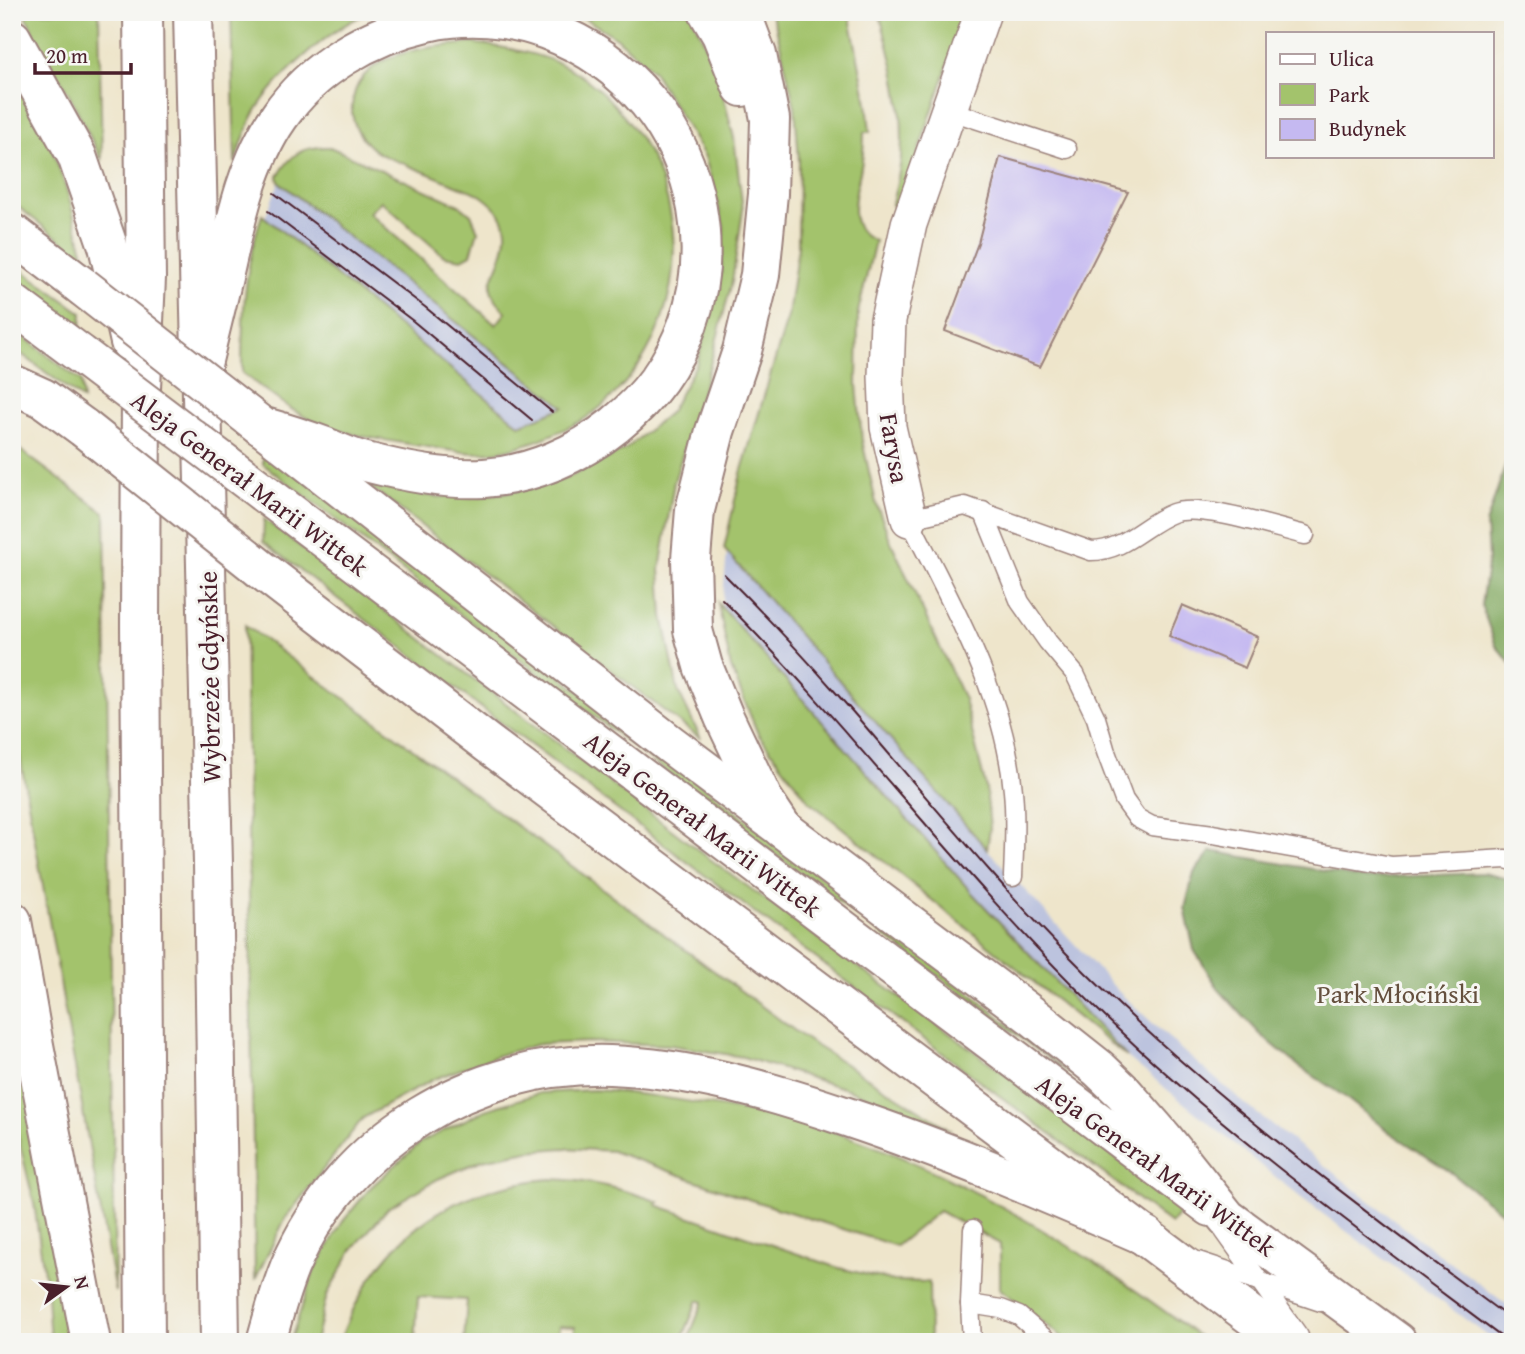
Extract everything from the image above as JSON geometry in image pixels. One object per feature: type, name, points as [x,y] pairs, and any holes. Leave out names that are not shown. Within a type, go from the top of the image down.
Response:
[{"type":"main road","points":[[143,12],[146,264],[141,388],[145,1342]]},
{"type":"main road","name":"Wybrzeże Gdyńskie","points":[[193,12],[214,877],[220,1342]]},
{"type":"main road","points":[[708,12],[721,34],[755,125],[768,194]]},
{"type":"main road","points":[[741,12],[757,55],[770,119],[768,194],[760,275],[742,351],[715,431],[695,510],[691,559],[693,630],[704,666],[751,774],[763,799],[783,829]]},
{"type":"main road","points":[[201,369],[251,168],[286,108],[325,69],[350,52],[405,27],[437,20],[470,17],[506,20],[535,26],[574,40],[603,58],[656,110],[676,143],[690,175],[702,241],[699,282],[691,316],[681,342],[647,396],[624,418],[600,437],[547,464],[485,478],[459,477],[368,463],[297,436],[261,426]]},
{"type":"main road","points":[[12,39],[70,143],[88,185],[108,246],[141,388]]},
{"type":"main road","points":[[12,233],[616,702],[1035,1017],[1123,1092],[1164,1139],[1215,1209]]},
{"type":"main road","name":"Aleja Generał Marii Wittek","points":[[12,303],[1215,1209],[1396,1342]]},
{"type":"main road","points":[[12,375],[27,391],[84,428],[262,570],[487,743],[1286,1342]]},
{"type":"main road","points":[[12,921],[91,1342]]},
{"type":"main road","points":[[266,1342],[281,1290],[303,1241],[341,1186],[369,1155],[411,1121],[479,1086],[524,1074],[576,1066],[611,1065],[694,1074],[804,1102],[983,1166],[1152,1241]]},
{"type":"street","name":"Farysa","points":[[909,519],[888,427],[888,320],[904,240],[983,12]]},
{"type":"lane","points":[[948,110],[1067,149]]},
{"type":"lane","points":[[909,519],[965,506],[1091,551],[1112,549],[1165,517],[1186,510],[1203,511],[1306,535]]},
{"type":"lane","points":[[983,511],[1020,601],[1048,642],[1075,674],[1096,718],[1124,800],[1137,818],[1152,826],[1213,834],[1392,866],[1506,859],[1513,861]]},
{"type":"lane","name":"Farysa","points":[[909,519],[958,618],[996,707],[1013,790],[1013,877]]},
{"type":"lane","points":[[1215,1209],[1303,1342]]},
{"type":"lane","points":[[972,1342],[970,1304],[973,1229]]},
{"type":"lane","points":[[1152,1241],[1362,1317]]},
{"type":"lane","points":[[970,1304],[1001,1309],[1019,1316],[1049,1342]]},
{"type":"shaded area","points":[[279,182],[565,407],[520,425],[265,218]]},
{"type":"shaded area","points":[[727,552],[987,849],[1119,992],[1250,1108],[1513,1309],[1513,1342],[1496,1342],[1300,1197],[1127,1057],[972,893],[722,608]]},
{"type":"green space","points":[[24,12],[99,12],[102,161],[68,92],[38,42]]},
{"type":"green space","points":[[231,12],[372,12],[322,41],[273,88],[252,118],[235,163]]},
{"type":"green space","points":[[574,12],[690,12],[716,67],[734,138],[743,210],[732,282],[674,482],[660,569],[663,616],[678,691],[701,739],[368,485],[436,497],[496,494],[532,488],[569,477],[626,449],[670,412],[697,363],[721,272],[724,227],[705,157],[653,71],[617,38]]},
{"type":"green space","points":[[770,12],[849,12],[870,132],[864,132],[863,157],[854,201],[855,220],[865,236],[875,241],[858,312],[857,385],[862,440],[876,503],[891,542],[964,699],[986,788],[990,828],[987,849],[724,549],[741,473],[788,316],[798,247],[799,161],[795,107]]},
{"type":"green space","points":[[879,12],[966,12],[899,208],[892,205],[899,175],[902,121],[893,65]]},
{"type":"green space","points":[[472,43],[534,55],[569,68],[609,99],[640,138],[658,173],[670,210],[674,248],[671,285],[661,321],[645,355],[622,386],[593,413],[561,431],[523,445],[479,453],[458,451],[368,437],[322,425],[291,408],[242,373],[245,293],[251,254],[262,215],[520,425],[564,407],[279,182],[278,176],[293,156],[312,148],[330,147],[459,205],[471,214],[478,231],[471,254],[462,259],[444,256],[381,201],[369,213],[496,325],[506,312],[495,299],[491,286],[506,235],[502,217],[497,209],[477,193],[377,152],[359,132],[352,113],[356,88],[366,74],[380,63],[416,50]]},
{"type":"green space","points":[[12,78],[51,146],[68,194],[85,259],[12,202]]},
{"type":"green space","points":[[12,263],[82,313],[81,328],[12,276]]},
{"type":"green space","points":[[12,328],[81,381],[83,400],[12,347]]},
{"type":"green space","points":[[1513,442],[1513,666],[1496,646],[1481,605],[1488,559],[1486,524]]},
{"type":"green space","points":[[12,444],[105,513],[115,1292],[12,712]]},
{"type":"green space","points":[[263,448],[941,969],[1068,1073],[756,840],[263,464]]},
{"type":"green space","points":[[264,519],[710,859],[1026,1089],[1183,1209],[1171,1224],[512,731],[263,542]]},
{"type":"green space","points":[[718,603],[972,893],[1127,1057],[809,801],[758,734],[731,668]]},
{"type":"green space","points":[[245,625],[810,1042],[951,1130],[850,1090],[743,1057],[670,1045],[591,1042],[539,1044],[502,1054],[434,1079],[363,1118],[285,1219],[255,1280]]},
{"type":"green space","name":"Park Młociński","points":[[1211,851],[1363,878],[1483,873],[1513,880],[1513,1221],[1449,1171],[1389,1132],[1345,1097],[1300,1067],[1260,1034],[1220,991],[1194,950],[1185,908],[1194,873]]},
{"type":"green space","points":[[12,996],[74,1342],[50,1342],[47,1295],[34,1203],[12,1111]]},
{"type":"green space","points":[[595,1090],[787,1118],[850,1137],[905,1159],[1011,1212],[1062,1242],[1112,1274],[1206,1342],[1069,1342],[1000,1289],[1000,1244],[939,1211],[896,1246],[751,1200],[612,1151],[564,1148],[528,1151],[482,1160],[438,1179],[388,1208],[352,1250],[327,1295],[315,1342],[290,1342],[314,1271],[343,1221],[371,1187],[421,1142],[485,1110],[540,1093]]},
{"type":"green space","points":[[550,1179],[592,1183],[632,1193],[659,1202],[656,1205],[839,1268],[894,1281],[929,1282],[930,1342],[687,1342],[703,1302],[698,1300],[681,1342],[574,1342],[575,1327],[559,1326],[557,1342],[464,1342],[467,1300],[418,1297],[415,1342],[339,1342],[373,1275],[394,1249],[418,1226],[446,1208],[477,1194]]},
{"type":"building","points":[[1000,157],[1128,192],[1040,367],[945,331],[978,243]]},
{"type":"building","points":[[1182,605],[1258,637],[1245,668],[1169,636]]},
{"type":"tram line","points":[[274,193],[425,307],[552,412]]},
{"type":"tram line","points":[[268,211],[413,321],[532,420]]},
{"type":"tram line","points":[[724,574],[782,633],[1009,892],[1121,1006],[1174,1055],[1284,1147],[1513,1321]]},
{"type":"tram line","points":[[722,599],[817,700],[1048,960],[1145,1055],[1245,1141],[1508,1342]]}]
